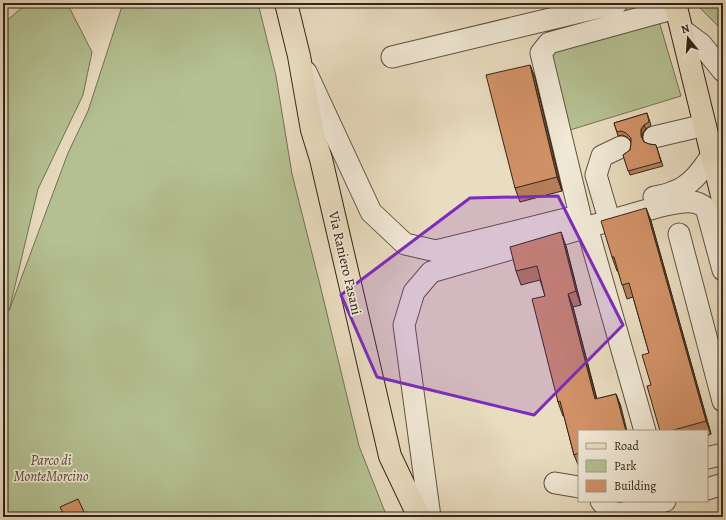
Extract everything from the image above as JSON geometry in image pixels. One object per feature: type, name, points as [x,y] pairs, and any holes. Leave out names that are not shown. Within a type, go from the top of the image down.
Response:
[{"type":"main road","name":"Via Raniero Fasani","points":[[286,3],[299,56],[312,130],[321,159],[390,456],[419,517]]},
{"type":"main road","points":[[676,5],[712,155],[714,204]]},
{"type":"street","points":[[392,57],[617,3]]},
{"type":"street","points":[[645,430],[584,221],[542,53],[549,43],[676,5]]},
{"type":"street","points":[[682,30],[701,44],[723,71]]},
{"type":"street","points":[[299,56],[371,212],[405,244],[436,251],[661,206],[692,202],[714,204]]},
{"type":"street","points":[[654,137],[705,125]]},
{"type":"street","points":[[606,209],[596,175],[602,156],[621,147]]},
{"type":"street","points":[[430,517],[404,325],[414,292],[431,272],[584,221],[606,209],[674,192],[688,184],[700,173],[712,155]]},
{"type":"street","points":[[714,204],[717,218],[723,227]]},
{"type":"street","points":[[714,204],[723,270]]},
{"type":"street","points":[[679,234],[723,401]]},
{"type":"street","points":[[708,458],[723,454]]},
{"type":"street","points":[[555,483],[578,487]]},
{"type":"street","points":[[708,489],[723,484]]},
{"type":"street","points":[[603,502],[614,514],[620,514],[662,502]]},
{"type":"highlighted area","points":[[558,196],[623,325],[534,415],[377,377],[341,295],[470,198]]},
{"type":"green space","name":"Parco di MonteMorcino","points":[[27,3],[67,3],[92,52],[83,95],[38,189],[9,311],[68,153],[88,111],[123,3],[258,3],[276,76],[292,174],[359,446],[387,517],[3,517],[3,24]]},
{"type":"green space","points":[[695,3],[723,3],[723,31]]},
{"type":"green space","points":[[659,21],[681,96],[570,130],[550,49]]},
{"type":"building","points":[[530,65],[557,177],[515,188],[486,75]]},
{"type":"building","points":[[647,113],[649,122],[641,129],[641,136],[644,142],[656,145],[661,162],[628,171],[623,155],[630,150],[631,138],[626,133],[621,131],[617,132],[614,123]]},
{"type":"building","points":[[646,208],[706,421],[674,430],[660,430],[647,386],[651,385],[642,355],[649,353],[629,283],[622,285],[601,221]]},
{"type":"building","points":[[561,232],[576,291],[568,294],[595,399],[616,394],[626,430],[578,430],[578,453],[574,455],[560,401],[558,402],[532,299],[545,296],[537,266],[516,271],[510,247]]},
{"type":"building","points":[[78,499],[86,516],[65,517],[60,507]]}]
